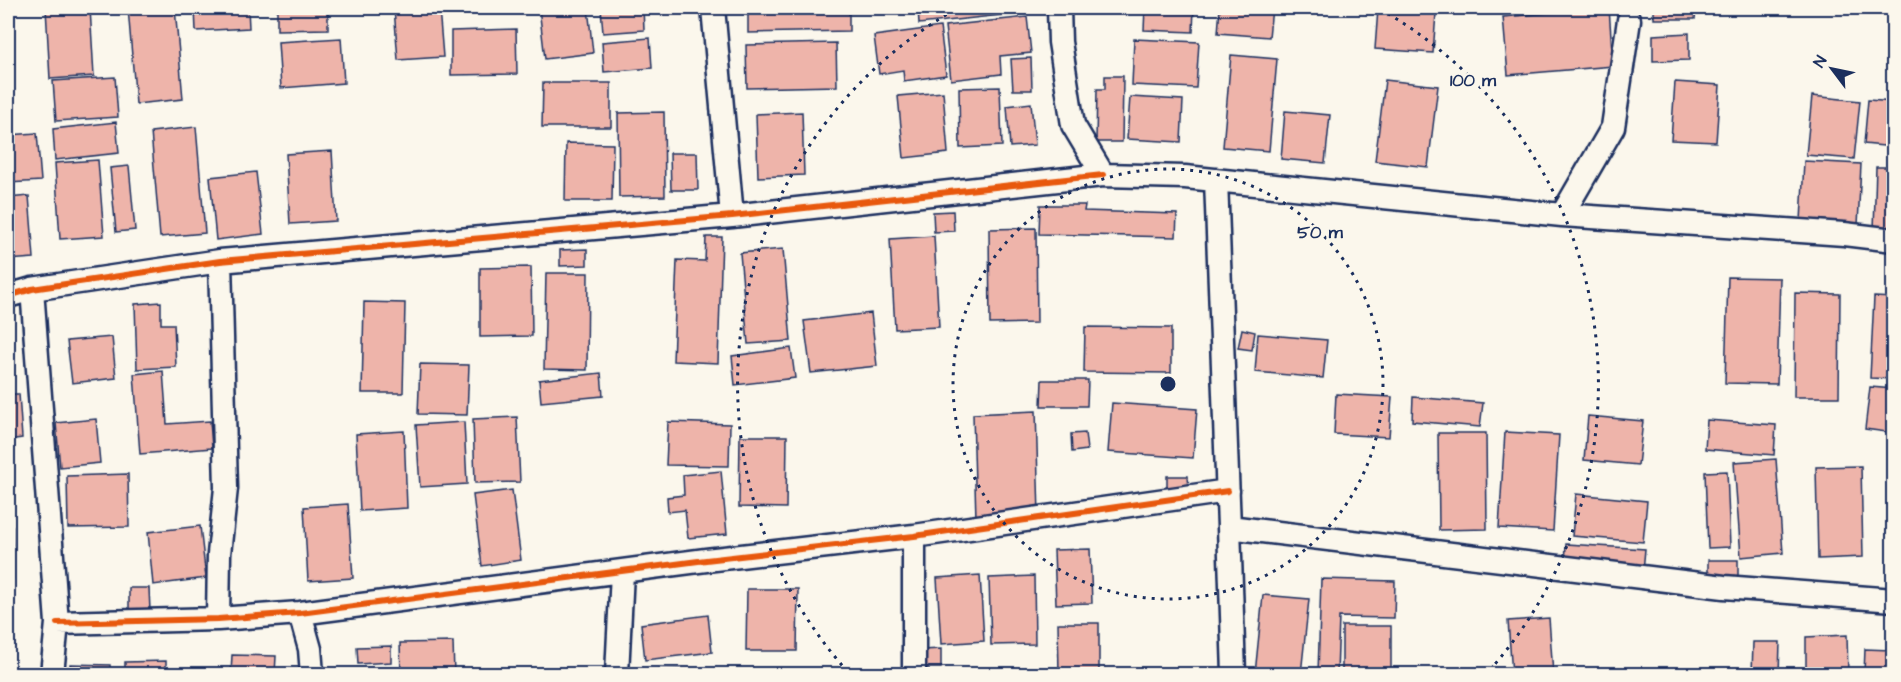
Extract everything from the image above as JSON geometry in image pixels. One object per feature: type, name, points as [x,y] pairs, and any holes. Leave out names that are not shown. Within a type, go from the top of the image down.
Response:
[{"type":"street","points":[[713,8],[732,216]]},
{"type":"street","points":[[1059,8],[1060,42],[1073,125],[1103,175]]},
{"type":"street","points":[[1562,215],[1613,127],[1629,21]]},
{"type":"street","points":[[8,296],[32,289],[220,261],[732,216],[1103,175],[1185,177],[1562,215],[1844,234],[1893,240]]},
{"type":"street","points":[[1216,180],[1234,675]]},
{"type":"street","points":[[218,619],[219,554],[226,488],[220,261]]},
{"type":"street","points":[[32,289],[57,623],[52,675]]},
{"type":"street","points":[[57,623],[218,619],[300,613],[914,536],[1228,491]]},
{"type":"street","points":[[1229,527],[1724,587],[1893,600]]},
{"type":"street","points":[[914,536],[914,675]]},
{"type":"street","points":[[617,675],[622,572]]},
{"type":"street","points":[[300,613],[310,649],[312,675]]},
{"type":"building","points":[[46,8],[90,8],[94,76],[50,79]]},
{"type":"building","points":[[128,8],[175,8],[183,99],[136,104]]},
{"type":"building","points":[[195,8],[248,8],[249,28],[196,31]]},
{"type":"building","points":[[277,8],[328,8],[328,29],[277,30]]},
{"type":"building","points":[[394,8],[439,8],[443,57],[398,60]]},
{"type":"building","points":[[539,8],[588,8],[593,53],[545,59]]},
{"type":"building","points":[[601,8],[643,8],[644,30],[603,33]]},
{"type":"building","points":[[748,8],[849,8],[849,31],[748,33]]},
{"type":"building","points":[[918,8],[1000,8],[1001,15],[919,24]]},
{"type":"building","points":[[1145,8],[1194,8],[1193,32],[1144,30]]},
{"type":"building","points":[[1220,8],[1272,8],[1269,37],[1218,33]]},
{"type":"building","points":[[1609,8],[1613,66],[1508,75],[1503,17]]},
{"type":"building","points":[[1654,8],[1696,8],[1695,19],[1654,19]]},
{"type":"building","points":[[1378,9],[1436,13],[1433,53],[1375,49]]},
{"type":"building","points":[[1027,17],[1031,53],[1000,56],[1001,74],[951,80],[945,26]]},
{"type":"building","points":[[940,27],[946,75],[904,81],[903,70],[879,74],[874,36]]},
{"type":"building","points":[[516,29],[517,74],[451,75],[451,31]]},
{"type":"building","points":[[1689,33],[1689,60],[1653,61],[1653,35]]},
{"type":"building","points":[[341,38],[344,83],[281,88],[278,42]]},
{"type":"building","points":[[650,38],[652,68],[604,72],[602,42]]},
{"type":"building","points":[[1134,39],[1199,42],[1196,88],[1132,85]]},
{"type":"building","points":[[836,43],[837,86],[747,88],[746,45]]},
{"type":"building","points":[[1231,55],[1277,59],[1269,151],[1223,147]]},
{"type":"building","points":[[1031,58],[1032,90],[1013,90],[1011,59]]},
{"type":"building","points":[[1105,76],[1123,76],[1122,142],[1096,142],[1097,89],[1105,89]]},
{"type":"building","points":[[115,77],[118,117],[56,121],[53,81]]},
{"type":"building","points":[[1385,80],[1438,86],[1428,167],[1375,161]]},
{"type":"building","points":[[1675,82],[1720,85],[1716,142],[1671,140]]},
{"type":"building","points":[[543,83],[611,83],[611,127],[542,127]]},
{"type":"building","points":[[1000,87],[1002,146],[960,148],[959,88]]},
{"type":"building","points":[[943,92],[948,153],[904,158],[898,96]]},
{"type":"building","points":[[1812,96],[1860,101],[1854,159],[1806,155]]},
{"type":"building","points":[[1130,97],[1183,100],[1181,142],[1127,139]]},
{"type":"building","points":[[1868,100],[1894,102],[1894,147],[1864,144]]},
{"type":"building","points":[[1031,103],[1035,145],[1010,147],[1007,106]]},
{"type":"building","points":[[1285,111],[1330,115],[1325,163],[1281,159]]},
{"type":"building","points":[[664,112],[665,196],[619,197],[618,113]]},
{"type":"building","points":[[802,112],[804,175],[758,177],[756,114]]},
{"type":"building","points":[[116,122],[119,153],[55,160],[53,129]]},
{"type":"building","points":[[196,127],[205,233],[160,237],[151,132]]},
{"type":"building","points":[[37,133],[41,181],[8,183],[8,135]]},
{"type":"building","points":[[566,143],[613,144],[612,201],[565,201]]},
{"type":"building","points":[[332,151],[336,221],[290,224],[286,154]]},
{"type":"building","points":[[670,153],[697,153],[698,190],[671,190]]},
{"type":"building","points":[[98,160],[104,236],[60,239],[55,163]]},
{"type":"building","points":[[1804,161],[1861,164],[1858,225],[1801,222]]},
{"type":"building","points":[[129,166],[135,230],[116,232],[110,168]]},
{"type":"building","points":[[1876,167],[1894,167],[1894,230],[1874,230]]},
{"type":"building","points":[[256,172],[263,234],[216,240],[210,177]]},
{"type":"building","points":[[29,196],[34,258],[8,260],[8,198]]},
{"type":"building","points":[[1040,205],[1085,205],[1084,211],[1177,214],[1176,237],[1039,234]]},
{"type":"building","points":[[953,211],[954,231],[934,232],[933,212]]},
{"type":"building","points":[[1036,228],[1037,323],[990,324],[989,229]]},
{"type":"building","points":[[934,236],[939,327],[895,329],[890,239]]},
{"type":"building","points":[[706,237],[722,237],[718,363],[673,361],[677,260],[705,261]]},
{"type":"building","points":[[587,249],[587,265],[560,266],[560,250]]},
{"type":"building","points":[[783,249],[791,341],[748,344],[740,253]]},
{"type":"building","points":[[531,267],[532,336],[480,337],[480,268]]},
{"type":"building","points":[[546,273],[588,273],[587,370],[544,369]]},
{"type":"building","points":[[1728,277],[1780,278],[1777,384],[1725,383]]},
{"type":"building","points":[[1795,293],[1840,294],[1839,397],[1794,397]]},
{"type":"building","points":[[1874,297],[1894,298],[1894,379],[1870,378]]},
{"type":"building","points":[[161,302],[161,324],[174,324],[176,367],[137,369],[135,304]]},
{"type":"building","points":[[364,302],[405,303],[403,393],[362,393]]},
{"type":"building","points":[[871,313],[877,366],[811,373],[804,321]]},
{"type":"building","points":[[1085,327],[1171,328],[1171,373],[1084,372]]},
{"type":"building","points":[[1242,329],[1255,332],[1252,350],[1238,348]]},
{"type":"building","points":[[1258,334],[1327,340],[1323,378],[1255,372]]},
{"type":"building","points":[[112,337],[116,378],[72,383],[67,341]]},
{"type":"building","points":[[791,348],[795,378],[735,385],[732,356]]},
{"type":"building","points":[[420,364],[469,365],[467,415],[418,414]]},
{"type":"building","points":[[163,371],[167,424],[210,421],[212,448],[140,454],[134,374]]},
{"type":"building","points":[[601,373],[603,396],[541,402],[539,380]]},
{"type":"building","points":[[1042,380],[1088,380],[1087,406],[1041,406]]},
{"type":"building","points":[[1870,387],[1894,389],[1894,433],[1865,429]]},
{"type":"building","points":[[8,394],[19,394],[22,438],[8,440]]},
{"type":"building","points":[[1336,394],[1392,397],[1389,437],[1334,434]]},
{"type":"building","points":[[1413,397],[1483,403],[1480,427],[1412,421]]},
{"type":"building","points":[[1112,403],[1197,409],[1193,458],[1108,452]]},
{"type":"building","points":[[1036,411],[1039,516],[976,519],[973,414]]},
{"type":"building","points":[[1588,416],[1643,421],[1638,465],[1584,460]]},
{"type":"building","points":[[517,417],[520,482],[475,483],[473,419]]},
{"type":"building","points":[[96,419],[100,463],[60,467],[56,423]]},
{"type":"building","points":[[1707,420],[1776,425],[1774,455],[1705,449]]},
{"type":"building","points":[[464,422],[467,484],[420,487],[416,425]]},
{"type":"building","points":[[668,422],[730,424],[729,466],[666,465]]},
{"type":"building","points":[[404,431],[407,508],[360,511],[356,434]]},
{"type":"building","points":[[1505,432],[1559,435],[1553,531],[1499,528]]},
{"type":"building","points":[[1085,433],[1087,450],[1072,452],[1071,434]]},
{"type":"building","points":[[1438,433],[1486,433],[1487,529],[1439,530]]},
{"type":"building","points":[[740,436],[787,436],[786,508],[739,507]]},
{"type":"building","points":[[1776,459],[1783,553],[1741,557],[1734,462]]},
{"type":"building","points":[[1861,466],[1863,557],[1818,559],[1816,467]]},
{"type":"building","points":[[8,467],[12,516],[8,516]]},
{"type":"building","points":[[721,471],[727,534],[688,538],[685,510],[668,512],[667,497],[684,495],[683,475]]},
{"type":"building","points":[[1727,471],[1730,547],[1708,548],[1705,472]]},
{"type":"building","points":[[128,474],[129,527],[68,528],[67,476]]},
{"type":"building","points":[[1167,476],[1188,476],[1189,489],[1167,489]]},
{"type":"building","points":[[512,490],[521,560],[482,566],[473,495]]},
{"type":"building","points":[[1576,494],[1647,501],[1643,542],[1572,536]]},
{"type":"building","points":[[348,504],[353,578],[308,581],[304,507]]},
{"type":"building","points":[[200,526],[206,578],[153,585],[148,532]]},
{"type":"building","points":[[12,527],[13,579],[8,579],[8,528]]},
{"type":"building","points":[[1566,544],[1645,549],[1643,571],[1565,566]]},
{"type":"building","points":[[1090,549],[1092,603],[1056,604],[1054,550]]},
{"type":"building","points":[[1708,560],[1738,560],[1738,579],[1708,579]]},
{"type":"building","points":[[980,575],[984,641],[941,644],[937,578]]},
{"type":"building","points":[[1034,576],[1035,644],[991,645],[989,578]]},
{"type":"building","points":[[1321,579],[1395,581],[1394,618],[1339,617],[1337,674],[1318,674]]},
{"type":"building","points":[[129,588],[149,588],[150,611],[129,612]]},
{"type":"building","points":[[747,589],[798,589],[797,651],[746,651]]},
{"type":"building","points":[[1263,595],[1309,599],[1301,674],[1255,674]]},
{"type":"building","points":[[708,615],[712,652],[645,660],[641,624]]},
{"type":"building","points":[[1549,618],[1553,674],[1512,674],[1508,621]]},
{"type":"building","points":[[1058,623],[1099,623],[1099,674],[1059,674]]},
{"type":"building","points":[[1342,626],[1391,626],[1391,674],[1342,674]]},
{"type":"building","points":[[1892,631],[1894,631],[1894,674],[1864,674],[1865,649],[1891,650]]},
{"type":"building","points":[[1847,635],[1848,674],[1806,674],[1806,637]]},
{"type":"building","points":[[453,642],[454,674],[401,674],[400,643]]},
{"type":"building","points":[[1753,642],[1780,642],[1779,674],[1752,674]]},
{"type":"building","points":[[391,646],[391,662],[358,664],[357,647]]},
{"type":"building","points":[[941,649],[941,668],[923,668],[922,650]]},
{"type":"building","points":[[232,655],[276,656],[275,674],[231,674]]},
{"type":"building","points":[[166,661],[166,674],[125,674],[125,662]]},
{"type":"building","points":[[70,664],[110,665],[110,674],[70,674]]},
{"type":"building","points":[[714,669],[714,674],[651,674],[651,670]]},
{"type":"building","points":[[794,670],[794,674],[723,674]]},
{"type":"building","points":[[1700,672],[1746,672],[1746,674],[1700,674]]},
{"type":"cycle path","points":[[8,296],[32,289],[220,261],[732,216],[1103,175]]},
{"type":"cycle path","points":[[57,623],[218,619],[300,613],[706,560],[914,536],[1228,491]]}]
